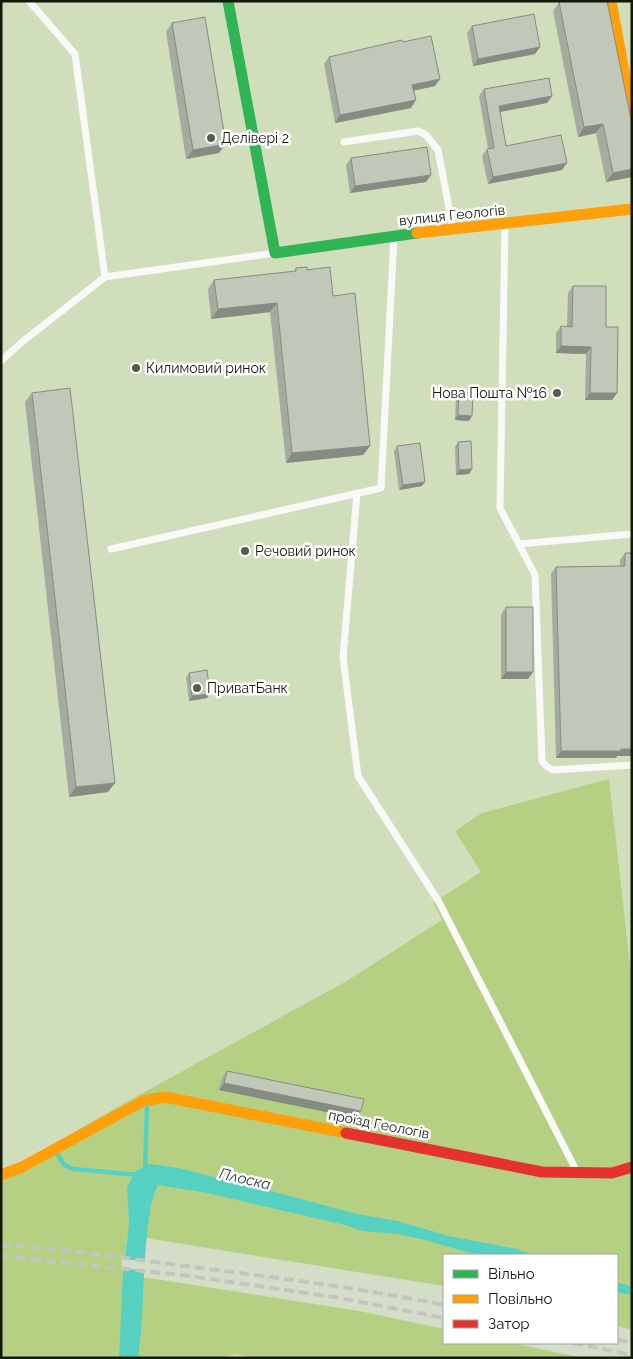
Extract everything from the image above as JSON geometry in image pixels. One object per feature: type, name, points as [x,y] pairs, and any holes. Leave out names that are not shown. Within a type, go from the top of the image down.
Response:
[{"type":"street","points":[[228,1],[275,253]]},
{"type":"street","points":[[611,1],[632,115]]},
{"type":"street","name":"вулиця Геологів","points":[[275,253],[394,236],[632,210]]},
{"type":"street","name":"проїзд Геологів","points":[[1,1175],[22,1167],[143,1101],[165,1097],[542,1172],[612,1173],[632,1167]]},
{"type":"lane","points":[[29,1],[75,54],[105,277]]},
{"type":"lane","points":[[344,142],[418,131],[426,135],[438,150],[453,229]]},
{"type":"lane","points":[[504,225],[500,508],[535,575],[542,761],[553,770],[632,765]]},
{"type":"lane","points":[[111,549],[381,488],[394,236]]},
{"type":"lane","points":[[1,361],[22,342],[105,277],[275,253]]},
{"type":"lane","points":[[357,493],[343,657],[358,776],[439,902],[577,1172]]},
{"type":"lane","points":[[519,544],[632,534]]},
{"type":"shaded area","name":"Речовий ринок","points":[[1,1],[632,1],[632,983],[609,779],[481,872],[434,902],[442,920],[345,982],[19,1161],[1,1168]]},
{"type":"green space","points":[[609,779],[632,983],[632,1330],[618,1326],[618,1254],[443,1254],[443,1286],[127,1235],[123,1274],[359,1311],[443,1329],[443,1344],[517,1344],[584,1358],[256,1358],[236,1354],[221,1358],[1,1358],[1,1175],[119,1106],[345,982],[442,920],[433,903],[481,872],[455,831],[482,813]]},
{"type":"water","points":[[149,1164],[178,1168],[357,1214],[397,1221],[449,1236],[517,1249],[530,1254],[470,1253],[398,1234],[362,1231],[345,1225],[207,1193],[158,1185],[151,1204],[147,1229],[138,1358],[119,1358],[123,1274],[129,1223],[127,1187],[136,1171]]},
{"type":"water","points":[[618,1282],[632,1287],[632,1295],[618,1292]]},
{"type":"pier","points":[[122,1259],[148,1261],[147,1271],[121,1268]]},
{"type":"building","points":[[607,1],[632,124],[632,169],[613,173],[603,124],[584,127],[559,2]]},
{"type":"building","points":[[534,14],[540,47],[478,59],[472,26]]},
{"type":"building","points":[[205,17],[226,144],[193,150],[172,23]]},
{"type":"building","points":[[431,36],[440,79],[412,85],[416,100],[340,115],[329,57],[402,40],[403,42]]},
{"type":"building","points":[[549,78],[552,96],[499,106],[506,146],[561,135],[567,163],[493,177],[487,149],[494,148],[484,89]]},
{"type":"building","points":[[427,147],[431,175],[355,186],[351,158]]},
{"type":"building","points":[[307,267],[307,270],[330,267],[333,296],[355,293],[370,446],[292,453],[277,303],[218,309],[214,280],[296,271],[296,268]]},
{"type":"building","points":[[573,286],[606,286],[606,327],[618,327],[617,393],[590,393],[591,347],[561,346],[561,326],[572,327]]},
{"type":"building","points":[[70,388],[115,783],[76,787],[32,393]]},
{"type":"building","points":[[459,392],[473,393],[472,416],[458,415]]},
{"type":"building","points":[[471,441],[472,469],[459,470],[458,442]]},
{"type":"building","points":[[420,443],[425,482],[403,485],[397,446]]},
{"type":"building","points":[[625,553],[632,553],[632,749],[621,749],[621,751],[561,751],[556,567],[625,566]]},
{"type":"building","points":[[506,607],[533,607],[533,672],[506,672]]},
{"type":"building","points":[[207,670],[210,694],[192,696],[189,673]]},
{"type":"building","points":[[227,1071],[364,1099],[361,1111],[224,1083]]},
{"type":"waterway","points":[[145,1172],[147,1105]]},
{"type":"waterway","points":[[58,1155],[64,1165],[73,1169],[139,1175]]},
{"type":"railway","points":[[1,1245],[78,1252],[297,1281],[443,1305]]},
{"type":"railway","points":[[1,1256],[182,1275],[334,1297],[443,1318]]},
{"type":"railway","points":[[618,1340],[632,1342]]},
{"type":"railway","points":[[578,1344],[632,1355]]},
{"type":"traffic: fast","points":[[228,1],[275,253],[417,233]]},
{"type":"traffic: slow","points":[[611,1],[632,115]]},
{"type":"traffic: slow","points":[[417,233],[632,209]]},
{"type":"traffic: slow","points":[[1,1175],[22,1167],[143,1101],[165,1097],[346,1133]]},
{"type":"traffic: jam","points":[[346,1133],[542,1172],[612,1173],[632,1167]]},
{"type":"place","name":"Делівері 2","points":[[211,138]]},
{"type":"place","name":"Килимовий ринок","points":[[136,368]]},
{"type":"place","name":"Нова Пошта №16","points":[[557,393]]},
{"type":"place","name":"Речовий ринок","points":[[245,551]]},
{"type":"place","name":"ПриватБанк","points":[[197,688]]},
{"type":"water label","name":"Плоска","points":[[245,1179]]}]
